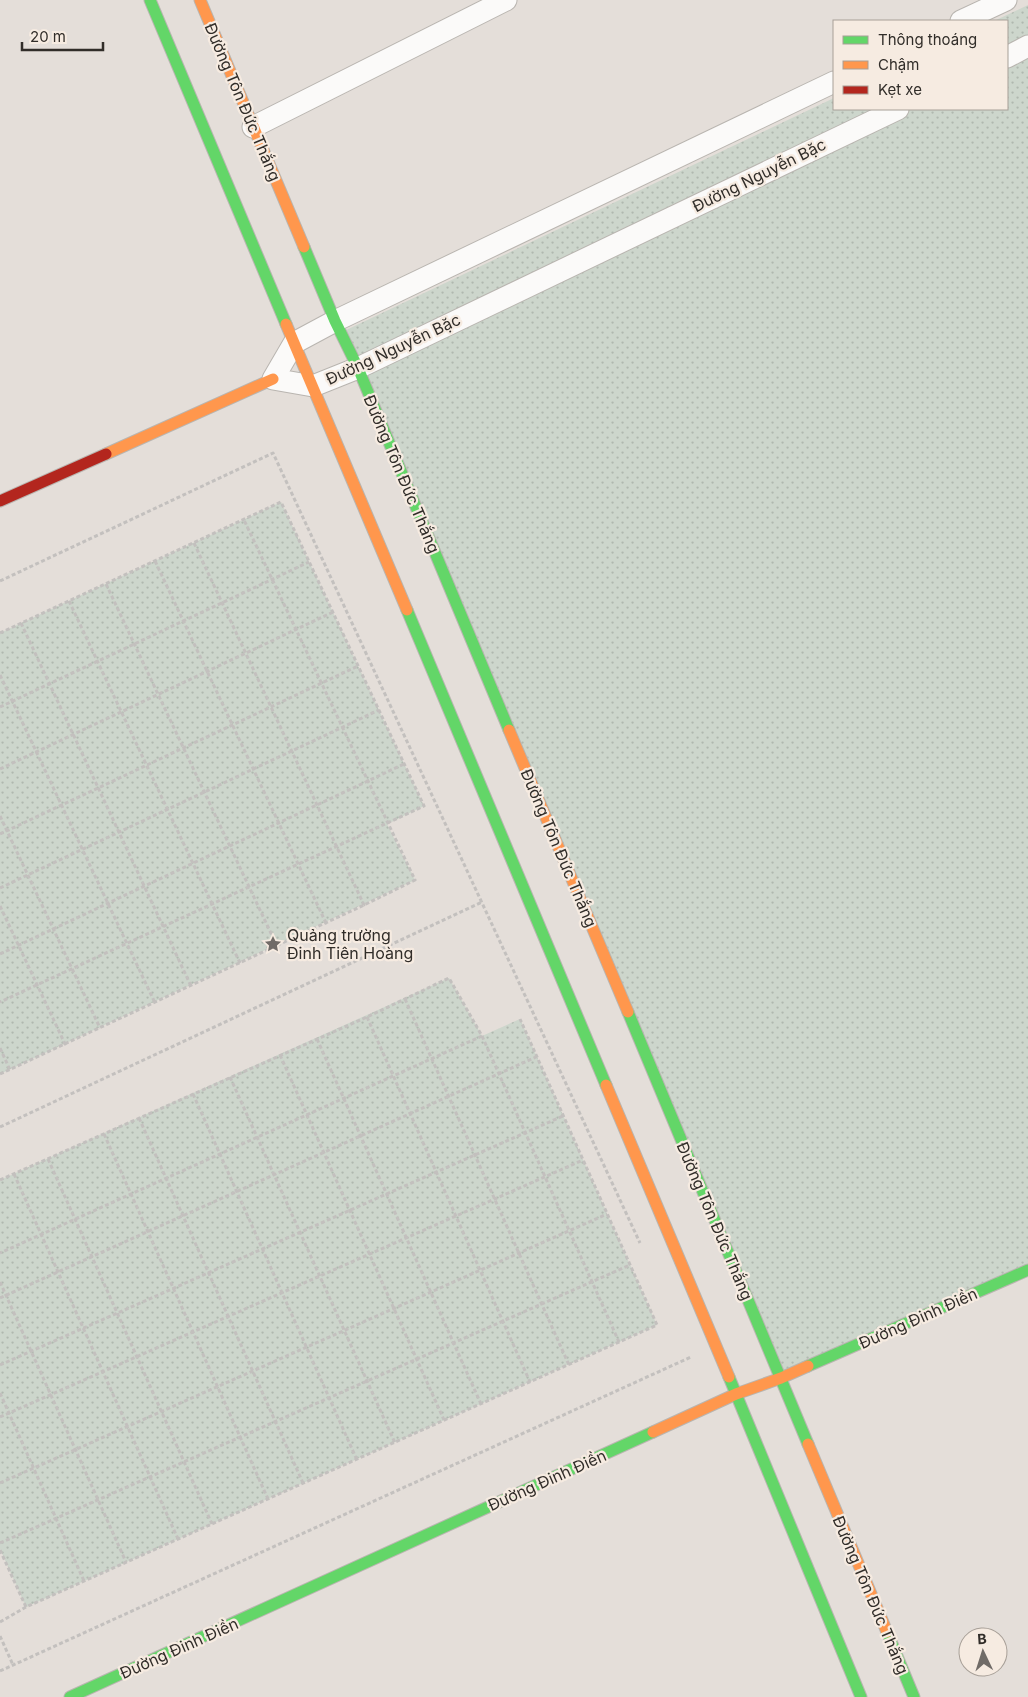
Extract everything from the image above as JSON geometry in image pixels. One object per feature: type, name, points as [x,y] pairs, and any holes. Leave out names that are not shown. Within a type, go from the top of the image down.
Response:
[{"type":"street","points":[[150,0],[736,1394],[860,1697]]},
{"type":"street","name":"Đường Tôn Đức Thắng","points":[[200,0],[335,321],[358,368],[914,1697]]},
{"type":"street","points":[[253,127],[506,0]]},
{"type":"street","points":[[963,20],[1006,0]]},
{"type":"street","points":[[1008,56],[1028,46]]},
{"type":"street","points":[[0,501],[273,379],[294,343],[335,321],[833,82]]},
{"type":"street","name":"Đường Nguyễn Bặc","points":[[273,379],[313,386],[358,368],[896,110]]},
{"type":"street","name":"Đường Đinh Điền","points":[[70,1697],[736,1394],[781,1378],[1028,1270]]},
{"type":"path","points":[[0,581],[273,453],[643,1249]]},
{"type":"path","points":[[0,633],[281,502],[424,806],[0,1002]]},
{"type":"path","points":[[155,561],[326,923],[415,880],[386,824],[244,520]]},
{"type":"path","points":[[194,543],[364,905]]},
{"type":"path","points":[[0,707],[309,562]]},
{"type":"path","points":[[70,601],[240,963],[277,946],[106,584]]},
{"type":"path","points":[[0,769],[333,612]]},
{"type":"path","points":[[0,1074],[191,986],[21,624]]},
{"type":"path","points":[[0,834],[358,666]]},
{"type":"path","points":[[0,675],[154,1003]]},
{"type":"path","points":[[0,888],[379,710]]},
{"type":"path","points":[[0,954],[404,764]]},
{"type":"path","points":[[0,816],[100,1028],[65,1044]]},
{"type":"path","points":[[0,1127],[482,902]]},
{"type":"path","points":[[154,1003],[364,905]]},
{"type":"path","points":[[0,906],[65,1044]]},
{"type":"path","points":[[0,1180],[367,1017],[450,978],[482,1036],[619,1342]]},
{"type":"path","points":[[405,999],[569,1365]]},
{"type":"path","points":[[367,1017],[530,1382]]},
{"type":"path","points":[[303,1483],[657,1325],[520,1020]]},
{"type":"path","points":[[0,1253],[482,1036]]},
{"type":"path","points":[[317,1039],[481,1404]]},
{"type":"path","points":[[0,1048],[10,1070],[0,1074]]},
{"type":"path","points":[[280,1055],[444,1420]]},
{"type":"path","points":[[0,1298],[536,1056]]},
{"type":"path","points":[[230,1078],[395,1443]]},
{"type":"path","points":[[0,1622],[26,1607],[358,1459],[193,1094]]},
{"type":"path","points":[[0,1365],[563,1116]]},
{"type":"path","points":[[139,1118],[303,1483]]},
{"type":"path","points":[[104,1134],[268,1499]]},
{"type":"path","points":[[48,1158],[212,1524]]},
{"type":"path","points":[[0,1418],[583,1160]]},
{"type":"path","points":[[14,1174],[178,1539]]},
{"type":"path","points":[[0,1483],[607,1214]]},
{"type":"path","points":[[0,1544],[630,1265]]},
{"type":"path","points":[[0,1282],[126,1562]]},
{"type":"path","points":[[0,1671],[693,1356]]},
{"type":"path","points":[[0,1392],[85,1581],[26,1607]]},
{"type":"path","points":[[0,1550],[26,1607]]},
{"type":"path","points":[[0,1636],[13,1665]]},
{"type":"shaded area","points":[[1028,5],[1028,1265],[781,1378],[340,333],[833,98],[833,110],[1008,110],[1008,20],[996,20]]},
{"type":"shaded area","points":[[281,502],[424,806],[387,824],[415,880],[0,1074],[0,633]]},
{"type":"shaded area","points":[[449,978],[482,1036],[520,1019],[657,1325],[26,1607],[0,1549],[0,1180]]},
{"type":"traffic: fast","points":[[150,0],[286,324]]},
{"type":"traffic: fast","points":[[304,247],[335,321],[358,368],[509,730]]},
{"type":"traffic: fast","points":[[407,610],[606,1085]]},
{"type":"traffic: fast","points":[[628,1012],[808,1444]]},
{"type":"traffic: fast","points":[[808,1366],[1028,1270]]},
{"type":"traffic: fast","points":[[729,1377],[861,1697]]},
{"type":"traffic: fast","points":[[70,1697],[653,1432]]},
{"type":"traffic: fast","points":[[887,1632],[914,1697]]},
{"type":"traffic: slow","points":[[200,0],[304,247]]},
{"type":"traffic: slow","points":[[286,324],[407,610]]},
{"type":"traffic: slow","points":[[106,454],[273,379]]},
{"type":"traffic: slow","points":[[509,730],[628,1012]]},
{"type":"traffic: slow","points":[[606,1085],[729,1377]]},
{"type":"traffic: slow","points":[[653,1432],[736,1394],[808,1366]]},
{"type":"traffic: slow","points":[[808,1444],[887,1632]]},
{"type":"traffic: jam","points":[[0,501],[106,454]]},
{"type":"place","name":"Quảng trường Đinh Tiên Hoàng","points":[[273,944]]}]
